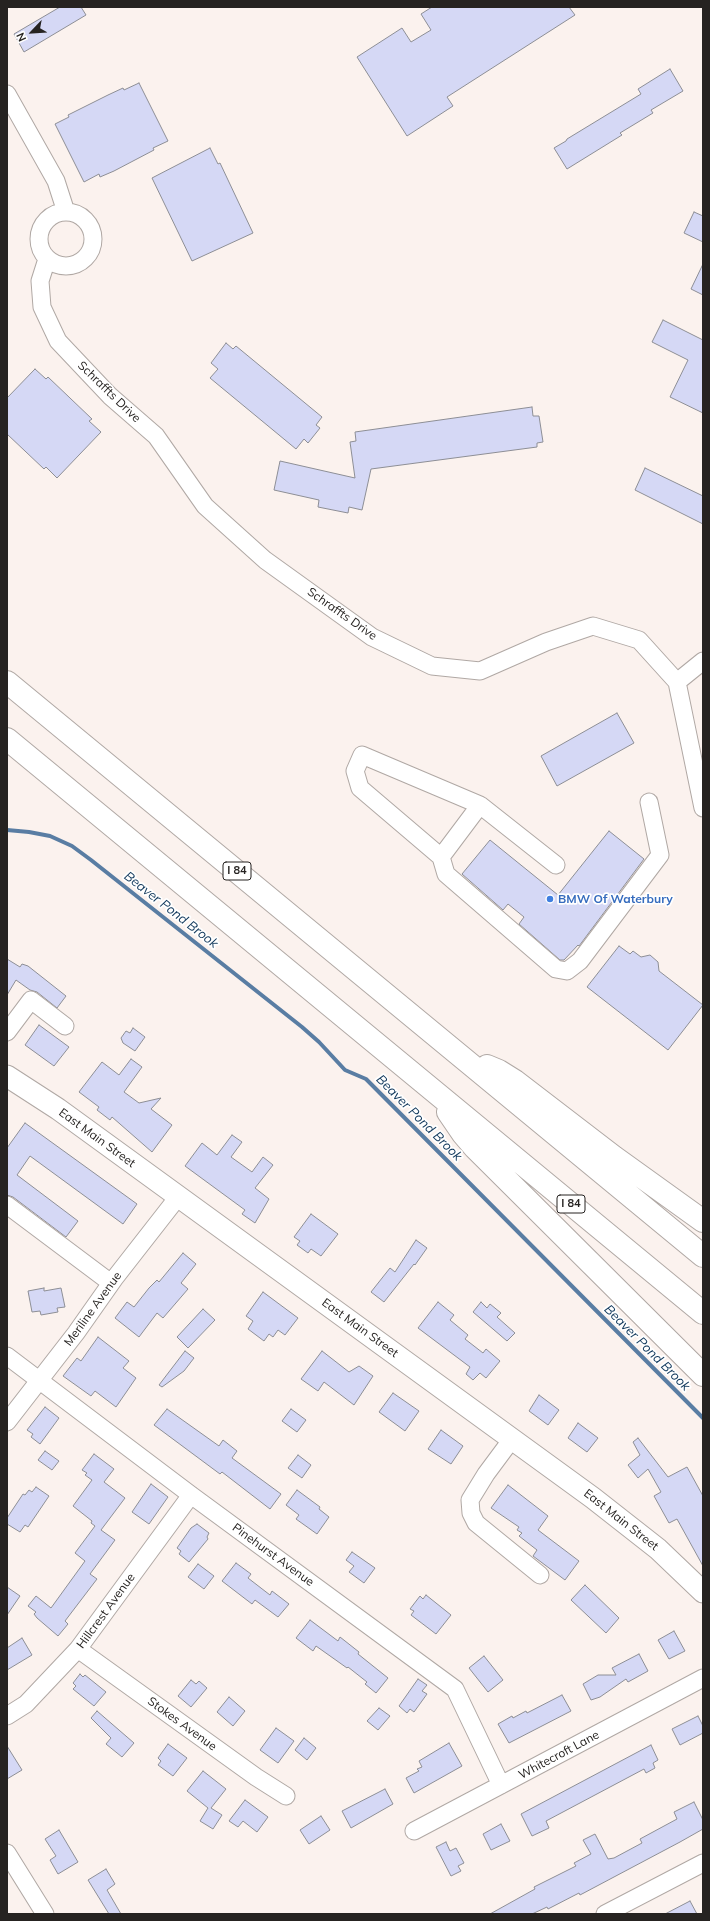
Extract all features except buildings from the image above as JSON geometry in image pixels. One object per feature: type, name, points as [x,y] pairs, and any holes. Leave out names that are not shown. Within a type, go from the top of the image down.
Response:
[{"type":"highway","name":"I 84","points":[[7,682],[703,1256]]},
{"type":"highway","name":"I 84","points":[[7,739],[703,1313]]},
{"type":"highway","points":[[466,1061],[491,1067],[506,1074],[614,1157],[703,1221]]},
{"type":"highway","points":[[438,1095],[454,1123],[475,1148],[703,1375]]},
{"type":"main road","name":"East Main Street","points":[[7,1076],[58,1109],[631,1527],[678,1566],[703,1592]]},
{"type":"street","points":[[7,94],[56,181],[66,212]]},
{"type":"street","points":[[66,212],[79,216],[89,226],[92,241],[91,249],[79,262],[71,266],[54,264],[47,259],[41,251],[39,242],[39,233],[49,218],[66,212]]},
{"type":"street","name":"Schraffts Drive","points":[[47,259],[40,281],[42,307],[58,341],[110,396],[156,436],[205,506],[265,560],[372,637],[432,666],[480,671],[546,642],[593,626],[639,640],[677,682]]},
{"type":"street","points":[[703,661],[677,682],[703,808]]},
{"type":"street","points":[[556,865],[480,805],[362,755],[355,771],[360,788],[441,857],[446,874],[556,969],[567,971],[580,961],[660,855],[648,802]]},
{"type":"street","points":[[441,857],[480,805]]},
{"type":"street","points":[[7,1032],[31,1000],[65,1026]]},
{"type":"street","name":"Meriline Avenue","points":[[7,1422],[76,1333],[111,1283],[178,1197]]},
{"type":"street","points":[[7,1205],[111,1283]]},
{"type":"street","name":"Pinehurst Avenue","points":[[7,1356],[191,1495],[455,1689],[501,1785]]},
{"type":"street","points":[[512,1439],[486,1474],[470,1500],[471,1512],[476,1523],[540,1575]]},
{"type":"street","name":"Hillcrest Avenue","points":[[7,1716],[26,1704],[78,1649],[191,1495]]},
{"type":"street","name":"Stokes Avenue","points":[[78,1649],[256,1778],[286,1796]]},
{"type":"street","name":"Whitecroft Lane","points":[[414,1831],[703,1678]]},
{"type":"street","points":[[7,1853],[45,1914]]},
{"type":"street","points":[[605,1914],[703,1863]]},
{"type":"waterway","name":"Beaver Pond Brook","points":[[7,830],[50,836],[72,846],[302,1027],[319,1042],[345,1070],[366,1079],[703,1418]]},
{"type":"place","name":"BMW Of Waterbury","points":[[550,899]]}]
